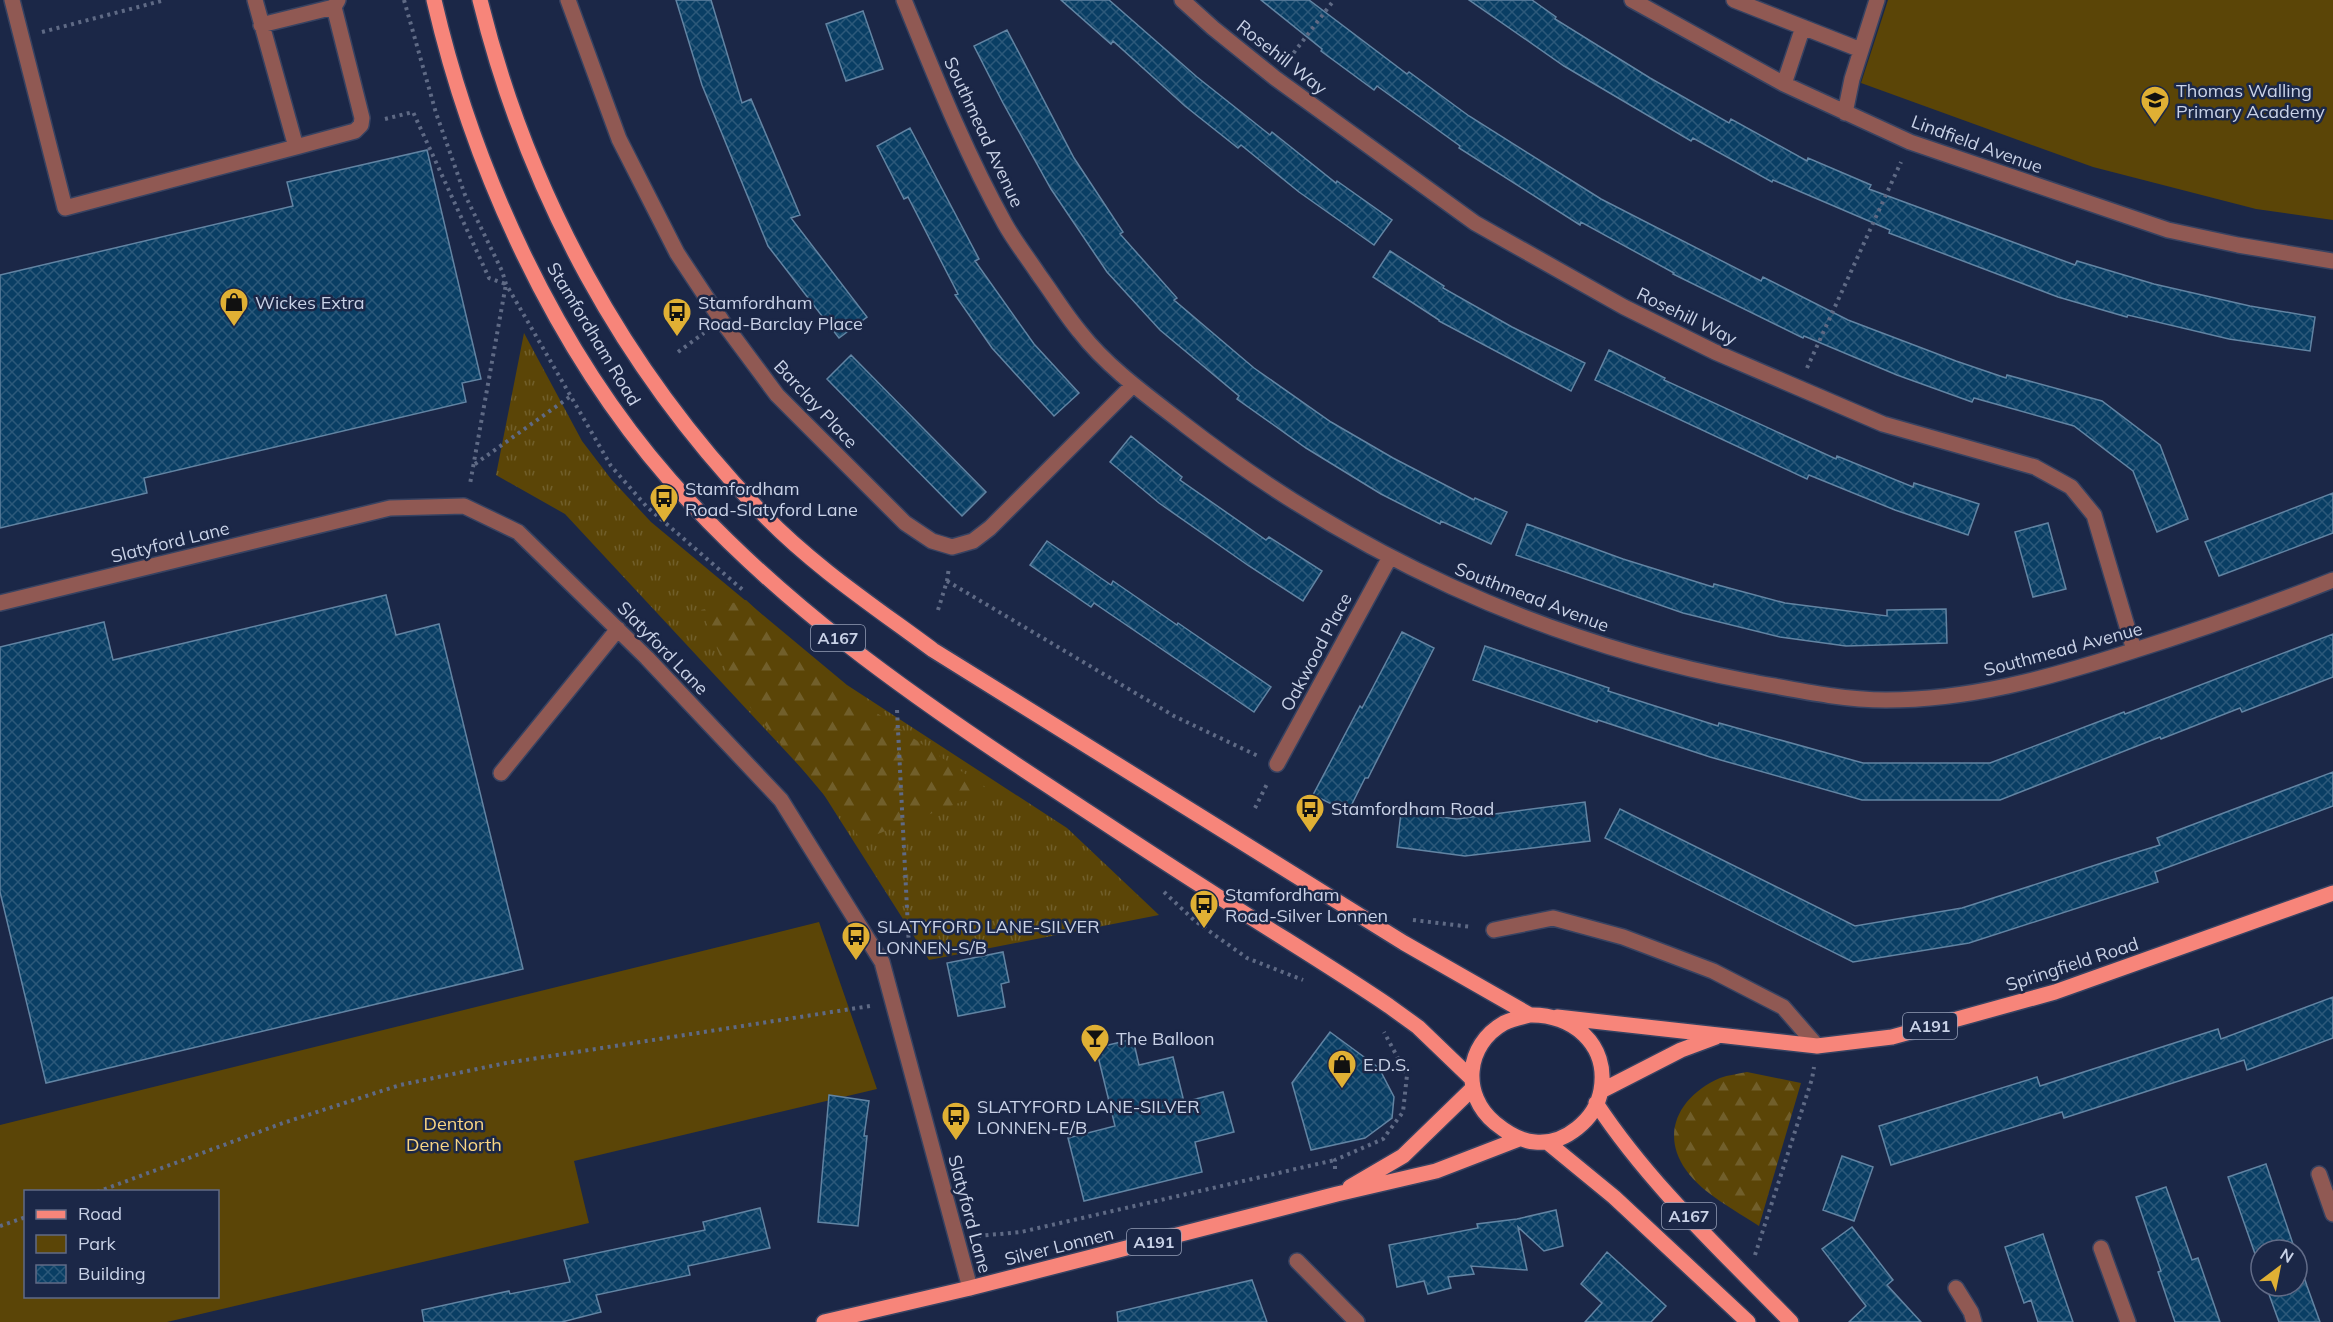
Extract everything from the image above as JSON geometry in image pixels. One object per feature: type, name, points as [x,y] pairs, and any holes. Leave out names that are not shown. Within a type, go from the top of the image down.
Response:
[{"type":"main road","name":"Stamfordham Road","points":[[434,0],[458,88],[482,159],[508,219],[545,294],[590,371],[625,423],[669,479],[713,525],[829,631],[882,672],[1000,754],[1389,1006],[1418,1028],[1471,1083]]},
{"type":"main road","name":"Stamfordham Road","points":[[480,0],[508,99],[534,167],[564,235],[606,311],[661,392],[711,457],[763,515],[851,590],[933,650],[1424,955],[1530,1015]]},
{"type":"main road","name":"Springfield Road","points":[[1557,1017],[1817,1046],[1892,1037],[2055,992],[2333,893]]},
{"type":"main road","points":[[1530,1015],[1557,1017],[1582,1032],[1599,1059],[1599,1097],[1589,1117],[1577,1130],[1547,1142],[1519,1139],[1503,1130],[1479,1105],[1471,1083],[1476,1054],[1492,1032],[1504,1023],[1530,1015]]},
{"type":"main road","name":"Springfield Road","points":[[1599,1097],[1681,1050],[1719,1036]]},
{"type":"main road","name":"Silver Lonnen","points":[[1337,1194],[1403,1156],[1471,1083]]},
{"type":"main road","name":"A167","points":[[1599,1097],[1620,1140],[1644,1170],[1791,1322]]},
{"type":"main road","name":"Silver Lonnen","points":[[824,1322],[970,1288],[1337,1194],[1436,1171],[1519,1139]]},
{"type":"main road","name":"A167","points":[[1547,1142],[1622,1204],[1748,1322]]},
{"type":"street","points":[[12,0],[65,207],[355,131],[361,125],[362,118],[336,4],[261,25]]},
{"type":"street","points":[[255,0],[296,147]]},
{"type":"street","name":"Barclay Place","points":[[568,0],[619,139],[677,253],[722,321],[777,394],[905,523],[932,541],[952,546]]},
{"type":"street","name":"Southmead Avenue","points":[[904,0],[958,131],[1007,228],[1082,335],[1133,385],[1213,447],[1302,506],[1390,557],[1486,603],[1609,647],[1707,673],[1806,692],[1885,700],[1978,693],[2053,676],[2241,616],[2333,580]]},
{"type":"street","name":"Rosehill Way","points":[[1182,0],[1275,78],[1475,223],[1624,307],[1715,352],[1884,424],[2035,467],[2071,487],[2094,515],[2134,650]]},
{"type":"street","name":"Lindfield Avenue","points":[[1632,0],[1784,84],[1910,142],[2168,230],[2238,245],[2333,261]]},
{"type":"street","points":[[1734,0],[1861,50]]},
{"type":"street","points":[[1845,113],[1852,79],[1877,0]]},
{"type":"street","points":[[1784,84],[1803,27]]},
{"type":"street","points":[[952,546],[973,541],[990,528],[1133,385]]},
{"type":"street","name":"Slatyford Lane","points":[[0,603],[390,508],[464,506],[518,532],[618,629],[781,800],[882,962],[970,1288]]},
{"type":"street","name":"Oakwood Place","points":[[1278,764],[1390,557]]},
{"type":"street","points":[[501,773],[618,629]]},
{"type":"street","points":[[1494,930],[1553,918],[1623,936],[1713,970],[1784,1007],[1817,1046]]},
{"type":"street","points":[[2319,1174],[2333,1214]]},
{"type":"street","points":[[2101,1248],[2128,1322]]},
{"type":"street","points":[[1297,1261],[1357,1322]]},
{"type":"street","points":[[1956,1288],[1971,1312],[1974,1322]]},
{"type":"path","points":[[21,38],[165,0]]},
{"type":"path","points":[[1275,78],[1334,0]]},
{"type":"path","points":[[361,125],[413,112],[489,278],[506,284],[475,465],[464,506]]},
{"type":"path","points":[[1798,387],[1910,142]]},
{"type":"path","points":[[678,352],[722,321]]},
{"type":"path","points":[[475,465],[571,396]]},
{"type":"path","points":[[938,610],[947,581],[952,546]]},
{"type":"path","points":[[947,581],[1174,716],[1278,764]]},
{"type":"path","points":[[882,962],[909,948],[897,705]]},
{"type":"path","points":[[1413,920],[1494,930]]},
{"type":"path","points":[[99,1190],[283,1123],[400,1085],[506,1063],[870,1006],[866,995]]},
{"type":"path","points":[[1748,1278],[1812,1079],[1817,1046]]},
{"type":"path","points":[[957,1238],[1021,1232],[1335,1160]]},
{"type":"path","points":[[0,1226],[24,1218]]},
{"type":"green space","name":"Thomas Walling Primary Academy","points":[[1888,0],[2333,0],[2333,220],[2256,209],[2093,167],[1861,83]]},
{"type":"green space","points":[[524,333],[582,441],[611,479],[651,522],[847,685],[1067,828],[1159,915],[929,960],[819,787],[565,514],[496,475]]},
{"type":"green space","points":[[746,600],[842,689],[990,791],[862,840],[733,687],[701,610]]},
{"type":"green space","name":"Denton Dene North","points":[[819,922],[877,1089],[574,1161],[589,1223],[167,1322],[0,1322],[0,1125]]},
{"type":"green space","points":[[1747,1072],[1801,1083],[1759,1226],[1701,1187],[1686,1170],[1678,1156],[1674,1142],[1678,1116],[1694,1094],[1720,1078]]},
{"type":"building","points":[[676,0],[711,0],[742,103],[751,99],[800,215],[791,218],[867,317],[839,338],[768,246],[702,85]]},
{"type":"building","points":[[1061,0],[1109,0],[1197,77],[1270,135],[1272,132],[1336,183],[1337,181],[1392,220],[1374,245],[1299,192],[1241,145],[1238,148],[1185,106],[1113,41],[1111,44]]},
{"type":"building","points":[[1261,0],[1309,0],[1407,74],[1409,72],[1469,116],[1601,199],[1761,281],[1763,277],[1848,320],[1956,361],[2006,378],[2007,375],[2102,401],[2160,445],[2188,519],[2157,532],[2133,471],[2074,426],[1974,398],[1972,402],[1897,375],[1804,336],[1803,338],[1673,274],[1581,222],[1580,225],[1459,148],[1460,146],[1377,86],[1374,90],[1321,51],[1322,49]]},
{"type":"building","points":[[1469,0],[1532,0],[1556,17],[1555,19],[1650,78],[1729,123],[1731,119],[1807,161],[1808,158],[1871,185],[1869,189],[2075,265],[2077,261],[2154,284],[2250,306],[2315,317],[2310,351],[2229,339],[2128,315],[2127,317],[2058,297],[1889,233],[1890,230],[1773,180],[1772,182],[1693,138],[1691,141],[1564,66]]},
{"type":"building","points":[[863,11],[883,69],[846,81],[826,24]]},
{"type":"building","points":[[1007,30],[1074,158],[1123,232],[1120,234],[1177,298],[1174,300],[1254,368],[1331,422],[1393,458],[1474,500],[1475,498],[1507,512],[1491,544],[1441,521],[1440,524],[1381,494],[1306,448],[1237,399],[1239,396],[1160,330],[1107,272],[1051,189],[1003,103],[974,46]]},
{"type":"building","points":[[910,128],[979,259],[975,261],[1034,344],[1079,393],[1054,416],[992,348],[955,295],[958,294],[908,197],[904,199],[877,146]]},
{"type":"building","name":"Wickes Extra","points":[[427,150],[481,379],[462,383],[466,402],[144,478],[147,493],[0,528],[0,275],[293,206],[287,182]]},
{"type":"building","points":[[1390,251],[1444,286],[1443,288],[1512,327],[1585,363],[1571,391],[1439,321],[1373,277]]},
{"type":"building","points":[[1609,350],[1665,378],[1664,380],[1836,459],[1837,456],[1913,487],[1914,483],[1979,504],[1968,535],[1895,510],[1809,475],[1807,479],[1595,380]]},
{"type":"building","points":[[851,355],[986,492],[962,516],[827,379]]},
{"type":"building","points":[[1131,436],[1182,477],[1180,480],[1266,540],[1269,537],[1322,571],[1303,601],[1159,503],[1110,462]]},
{"type":"building","points":[[2333,493],[2333,533],[2219,576],[2205,542]]},
{"type":"building","points":[[2048,523],[2066,589],[2033,597],[2015,532]]},
{"type":"building","points":[[1527,524],[1623,559],[1713,587],[1714,584],[1785,603],[1887,616],[1887,610],[1946,609],[1947,643],[1846,646],[1780,637],[1683,613],[1516,555]]},
{"type":"building","points":[[1047,541],[1111,585],[1113,581],[1177,625],[1178,623],[1271,687],[1254,712],[1094,603],[1091,607],[1030,565]]},
{"type":"building","points":[[386,595],[396,635],[439,624],[523,969],[46,1083],[0,892],[0,647],[104,622],[113,660]]},
{"type":"building","points":[[1402,632],[1434,648],[1368,778],[1365,778],[1348,812],[1313,795]]},
{"type":"building","points":[[2333,634],[2333,677],[2242,712],[2240,708],[2161,739],[2160,737],[2000,800],[1862,800],[1710,757],[1473,680],[1485,646],[1609,688],[1608,691],[1718,726],[1719,723],[1863,763],[1990,763]]},
{"type":"building","points":[[2333,772],[2333,806],[2155,872],[2158,882],[1969,943],[1853,962],[1605,838],[1620,809],[1855,926],[1962,908],[2160,845],[2157,838]]},
{"type":"building","points":[[1585,802],[1590,841],[1465,856],[1397,847],[1401,812],[1457,819]]},
{"type":"building","points":[[1003,952],[1009,982],[1001,984],[1005,1007],[958,1016],[947,963]]},
{"type":"building","points":[[2333,997],[2333,1038],[2247,1070],[2244,1060],[2064,1118],[2062,1112],[1891,1165],[1879,1126],[2037,1077],[2040,1086],[2218,1029],[2221,1039]]},
{"type":"building","name":"E.D.S.","points":[[1330,1032],[1379,1068],[1394,1097],[1392,1118],[1365,1138],[1311,1150],[1292,1083]]},
{"type":"building","points":[[1133,1039],[1139,1065],[1173,1057],[1184,1102],[1223,1092],[1234,1132],[1195,1142],[1202,1172],[1084,1201],[1068,1138],[1115,1126],[1096,1048]]},
{"type":"building","points":[[829,1095],[869,1101],[864,1136],[867,1136],[858,1226],[818,1222]]},
{"type":"building","points":[[1842,1156],[1873,1167],[1854,1221],[1823,1210]]},
{"type":"building","points":[[2266,1164],[2291,1238],[2249,1238],[2228,1177]]},
{"type":"building","points":[[2166,1187],[2192,1260],[2198,1258],[2220,1322],[2175,1322],[2158,1272],[2161,1271],[2136,1197]]},
{"type":"building","points":[[760,1208],[770,1248],[688,1266],[690,1275],[596,1295],[601,1312],[562,1322],[424,1322],[422,1310],[509,1291],[510,1294],[570,1282],[564,1260],[705,1230],[703,1222]]},
{"type":"building","points":[[1556,1210],[1563,1246],[1544,1251],[1518,1227],[1527,1270],[1471,1266],[1474,1274],[1448,1277],[1451,1288],[1428,1294],[1424,1281],[1397,1287],[1389,1245],[1478,1228],[1477,1224],[1517,1219]]},
{"type":"building","points":[[1852,1227],[1893,1280],[1887,1285],[1921,1322],[1849,1322],[1866,1306],[1822,1249]]},
{"type":"building","points":[[2043,1234],[2073,1322],[2038,1322],[2031,1300],[2024,1303],[2017,1283],[2005,1247]]},
{"type":"building","points":[[1607,1252],[1666,1306],[1651,1322],[1585,1322],[1602,1303],[1581,1284]]},
{"type":"building","points":[[1252,1280],[1267,1322],[1118,1322],[1117,1312]]},
{"type":"building","points":[[2309,1290],[2320,1322],[2279,1322],[2270,1298],[2309,1298]]},
{"type":"place","name":"Thomas Walling Primary Academy","points":[[2155,126]]},
{"type":"place","name":"Wickes Extra","points":[[234,328]]},
{"type":"place","name":"Stamfordham Road-Barclay Place","points":[[677,338]]},
{"type":"place","name":"Stamfordham Road-Slatyford Lane","points":[[664,524]]},
{"type":"place","name":"Stamfordham Road","points":[[1310,834]]},
{"type":"place","name":"Stamfordham Road-Silver Lonnen","points":[[1204,930]]},
{"type":"place","name":"SLATYFORD LANE-SILVER LONNEN-S/B","points":[[856,962]]},
{"type":"place","name":"The Balloon","points":[[1095,1064]]},
{"type":"place","name":"E.D.S.","points":[[1342,1090]]},
{"type":"place","name":"SLATYFORD LANE-SILVER LONNEN-E/B","points":[[956,1142]]}]
